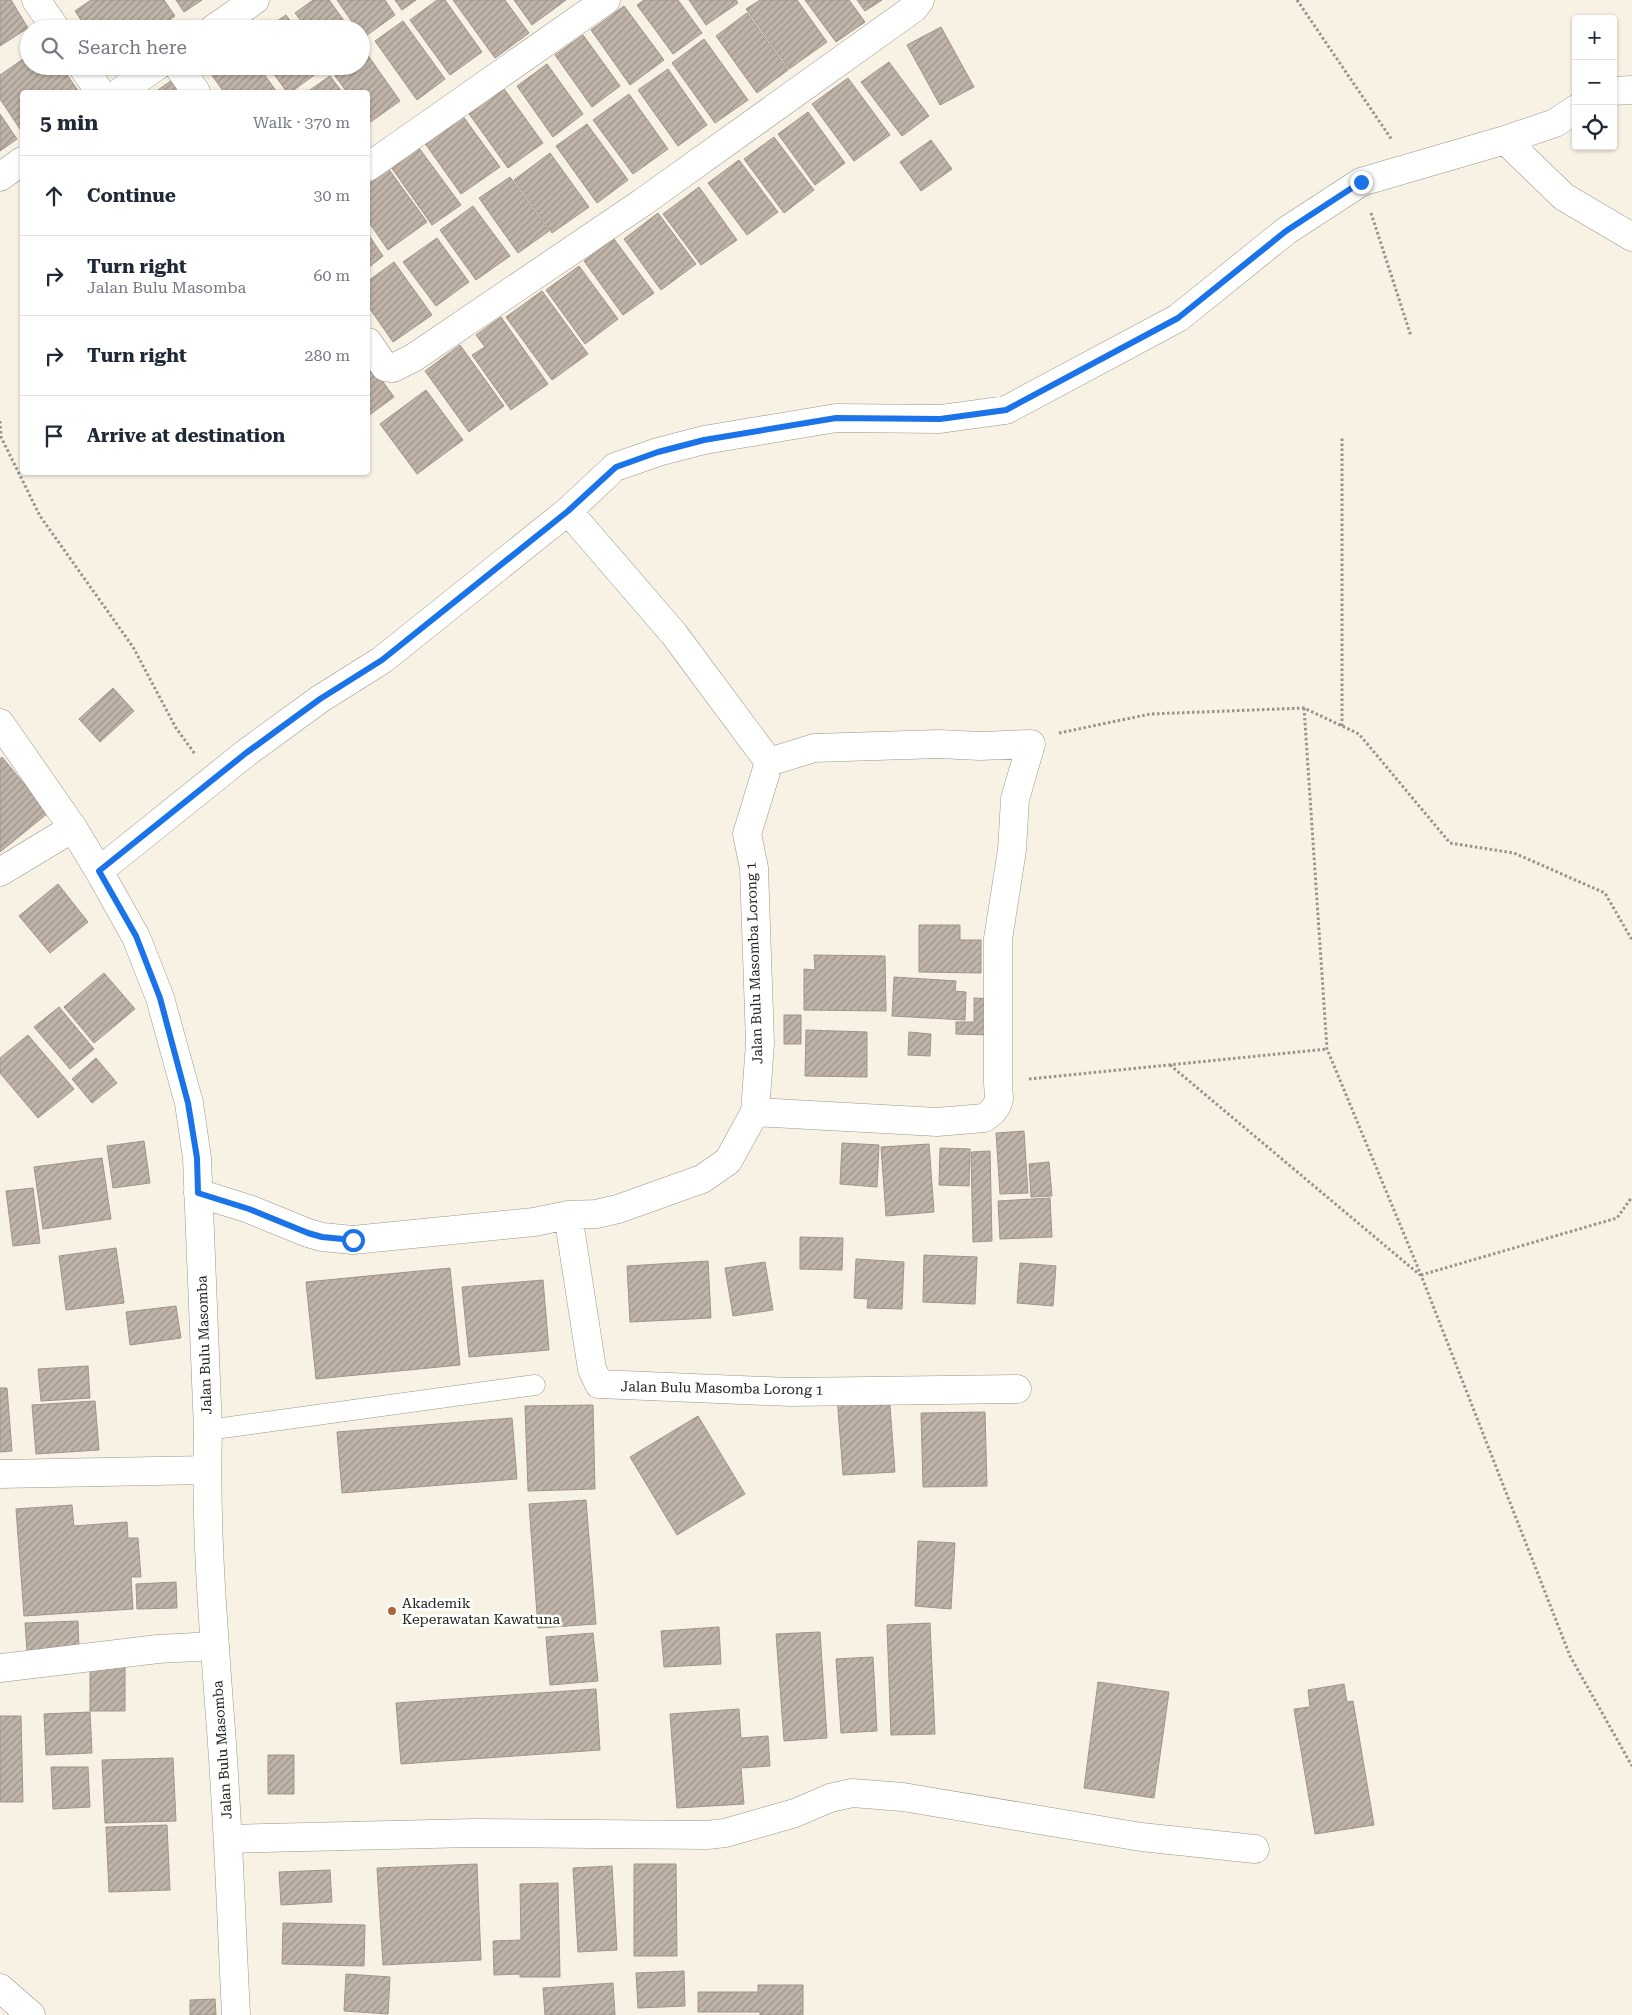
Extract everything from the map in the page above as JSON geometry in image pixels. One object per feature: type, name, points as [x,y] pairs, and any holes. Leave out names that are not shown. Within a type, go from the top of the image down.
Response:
[{"type":"street","points":[[36,0],[50,20]]},
{"type":"street","points":[[226,20],[256,0]]},
{"type":"street","points":[[370,166],[606,0]]},
{"type":"street","points":[[370,345],[385,367],[393,368],[413,358],[643,202],[914,8],[920,0]]},
{"type":"street","points":[[88,75],[99,90]]},
{"type":"street","points":[[123,90],[144,75]]},
{"type":"street","points":[[184,75],[195,90]]},
{"type":"street","points":[[1617,91],[1632,90]]},
{"type":"street","points":[[99,871],[213,779],[320,699],[382,660],[568,511],[616,467],[658,452],[704,440],[836,418],[940,419],[1006,410],[1178,318],[1286,231],[1361,182],[1504,140],[1555,123],[1572,112]]},
{"type":"street","points":[[1504,140],[1564,197],[1632,237]]},
{"type":"street","points":[[0,177],[20,162]]},
{"type":"street","points":[[568,511],[674,634],[769,762],[814,748],[939,744],[980,746],[1031,744],[1015,799],[1012,850],[998,939],[999,1099],[992,1112],[984,1118],[937,1122],[755,1112]]},
{"type":"street","name":"Jalan Bulu Masomba","points":[[2,731],[73,828],[136,936],[160,998],[188,1103],[197,1158],[208,1430],[207,1470],[215,1646],[228,1839],[236,2015]]},
{"type":"street","name":"Jalan Bulu Masomba Lorong 1","points":[[198,1193],[249,1209],[308,1233],[322,1237],[343,1239],[442,1232],[534,1222],[568,1215],[596,1214],[618,1209],[702,1179],[728,1162],[755,1112],[760,1044],[754,868],[747,834],[769,762]]},
{"type":"street","points":[[0,872],[73,828]]},
{"type":"street","name":"Jalan Bulu Masomba Lorong 1","points":[[568,1215],[592,1369],[599,1384],[790,1392],[1017,1389]]},
{"type":"street","points":[[0,1474],[207,1470]]},
{"type":"street","points":[[0,1668],[158,1649],[215,1646]]},
{"type":"street","points":[[228,1839],[473,1833],[707,1835],[725,1833],[795,1813],[830,1798],[852,1792],[903,1797],[1141,1837],[1255,1849]]},
{"type":"street","points":[[0,1988],[31,2015]]},
{"type":"lane","points":[[208,1430],[534,1385]]},
{"type":"path","points":[[1297,0],[1410,167]]},
{"type":"path","points":[[1361,182],[1411,336]]},
{"type":"path","points":[[0,421],[1,437],[40,516],[133,647],[176,728],[213,779]]},
{"type":"path","points":[[1342,438],[1342,726]]},
{"type":"path","points":[[1304,708],[1327,1049],[1421,1275],[1570,1656],[1632,1766]]},
{"type":"path","points":[[1031,744],[1054,734],[1150,714],[1304,708],[1359,734],[1450,844],[1514,853],[1605,892],[1632,940]]},
{"type":"path","points":[[998,1082],[1327,1049]]},
{"type":"path","points":[[1170,1065],[1421,1275]]},
{"type":"path","points":[[1421,1275],[1617,1218],[1632,1197]]},
{"type":"building","points":[[0,0],[11,0],[23,20],[20,20],[20,33],[0,46]]},
{"type":"building","points":[[91,0],[164,0],[175,16],[170,20],[81,20],[75,11]]},
{"type":"building","points":[[176,0],[202,0],[184,12]]},
{"type":"building","points":[[313,0],[329,0],[343,20],[300,20],[295,13]]},
{"type":"building","points":[[337,0],[385,0],[395,15],[370,33],[370,20],[351,20]]},
{"type":"building","points":[[395,0],[416,0],[402,10]]},
{"type":"building","points":[[437,0],[445,0],[482,52],[450,75],[410,20]]},
{"type":"building","points":[[453,0],[505,0],[529,33],[495,58]]},
{"type":"building","points":[[514,0],[566,0],[532,25]]},
{"type":"building","points":[[644,0],[678,0],[702,33],[673,54],[637,5]]},
{"type":"building","points":[[689,0],[736,0],[738,3],[706,25]]},
{"type":"building","points":[[760,0],[797,0],[827,42],[789,69],[746,9]]},
{"type":"building","points":[[805,0],[849,0],[865,22],[836,42]]},
{"type":"building","points":[[857,0],[882,0],[865,11]]},
{"type":"building","points":[[624,6],[664,60],[630,85],[591,30]]},
{"type":"building","points":[[747,13],[788,70],[757,93],[716,36]]},
{"type":"building","points":[[286,15],[290,20],[279,20]]},
{"type":"building","points":[[403,21],[445,79],[417,100],[375,41]]},
{"type":"building","points":[[941,27],[974,87],[940,105],[907,45]]},
{"type":"building","points":[[583,35],[620,86],[592,107],[555,55]]},
{"type":"building","points":[[704,39],[748,100],[715,123],[672,63]]},
{"type":"building","points":[[370,58],[400,101],[370,122],[370,90],[346,90],[335,76],[370,75]]},
{"type":"building","points":[[20,61],[20,75],[67,75],[78,90],[20,90],[20,129],[0,99],[0,75]]},
{"type":"building","points":[[889,62],[929,116],[902,136],[861,82]]},
{"type":"building","points":[[547,64],[583,114],[553,137],[517,86]]},
{"type":"building","points":[[668,69],[707,125],[678,146],[638,90]]},
{"type":"building","points":[[212,75],[265,75],[276,90],[223,90]]},
{"type":"building","points":[[275,75],[314,75],[294,90],[286,90]]},
{"type":"building","points":[[330,76],[340,90],[310,90]]},
{"type":"building","points":[[175,78],[184,90],[158,90]]},
{"type":"building","points":[[848,78],[890,135],[854,161],[812,104]]},
{"type":"building","points":[[502,86],[543,143],[508,168],[467,111]]},
{"type":"building","points":[[629,94],[668,149],[633,174],[593,120]]},
{"type":"building","points":[[808,112],[845,163],[815,185],[778,134]]},
{"type":"building","points":[[0,114],[17,139],[0,151]]},
{"type":"building","points":[[462,115],[500,167],[461,194],[424,142]]},
{"type":"building","points":[[587,124],[628,180],[597,203],[556,146]]},
{"type":"building","points":[[774,137],[814,190],[784,213],[744,159]]},
{"type":"building","points":[[931,140],[952,169],[921,191],[900,162]]},
{"type":"building","points":[[419,148],[461,205],[432,225],[391,167]]},
{"type":"building","points":[[550,153],[589,207],[552,233],[514,180]]},
{"type":"building","points":[[739,160],[778,212],[747,235],[708,183]]},
{"type":"building","points":[[385,164],[427,222],[388,250],[370,224],[370,175]]},
{"type":"building","points":[[510,177],[549,231],[518,253],[479,198]]},
{"type":"building","points":[[699,187],[737,240],[701,265],[663,214]]},
{"type":"building","points":[[473,206],[510,256],[476,280],[440,230]]},
{"type":"building","points":[[658,213],[696,264],[661,290],[624,239]]},
{"type":"building","points":[[370,237],[383,256],[370,266]]},
{"type":"building","points":[[437,238],[469,282],[436,306],[403,262]]},
{"type":"building","points":[[614,239],[654,293],[623,315],[584,261]]},
{"type":"building","points":[[394,262],[432,315],[393,342],[370,309],[370,280]]},
{"type":"building","points":[[579,266],[618,319],[585,344],[546,290]]},
{"type":"building","points":[[542,291],[588,354],[552,380],[506,317]]},
{"type":"building","points":[[501,317],[548,384],[511,410],[472,355],[485,347],[476,335]]},
{"type":"building","points":[[460,345],[504,406],[469,432],[425,371]]},
{"type":"building","points":[[370,364],[394,397],[370,415]]},
{"type":"building","points":[[426,390],[463,440],[417,474],[380,424]]},
{"type":"building","points":[[113,688],[134,711],[100,742],[79,719]]},
{"type":"building","points":[[2,757],[48,813],[0,852],[0,759]]},
{"type":"building","points":[[58,884],[88,922],[50,953],[19,916]]},
{"type":"building","points":[[919,925],[960,925],[960,940],[981,940],[981,973],[919,972]]},
{"type":"building","points":[[814,955],[885,956],[886,1011],[804,1010],[804,969],[815,970]]},
{"type":"building","points":[[104,973],[135,1009],[94,1043],[64,1007]]},
{"type":"building","points":[[894,977],[956,981],[955,991],[966,992],[965,1020],[892,1016]]},
{"type":"building","points":[[974,998],[991,999],[991,1035],[956,1034],[956,1022],[974,1022]]},
{"type":"building","points":[[59,1007],[94,1049],[70,1069],[34,1027]]},
{"type":"building","points":[[784,1015],[801,1015],[801,1044],[784,1044]]},
{"type":"building","points":[[806,1030],[867,1032],[867,1077],[805,1076]]},
{"type":"building","points":[[909,1032],[931,1034],[930,1056],[908,1055]]},
{"type":"building","points":[[28,1035],[74,1089],[38,1118],[0,1073],[0,1058]]},
{"type":"building","points":[[96,1058],[117,1083],[92,1103],[72,1079]]},
{"type":"building","points":[[1024,1131],[1028,1193],[1000,1194],[996,1133]]},
{"type":"building","points":[[144,1141],[150,1183],[113,1188],[107,1146]]},
{"type":"building","points":[[842,1143],[879,1145],[877,1187],[840,1184]]},
{"type":"building","points":[[929,1144],[934,1212],[886,1216],[881,1147]]},
{"type":"building","points":[[940,1148],[970,1149],[969,1186],[939,1185]]},
{"type":"building","points":[[990,1151],[992,1241],[973,1242],[971,1152]]},
{"type":"building","points":[[102,1158],[111,1219],[43,1229],[34,1167]]},
{"type":"building","points":[[1049,1162],[1052,1196],[1031,1197],[1029,1164]]},
{"type":"building","points":[[33,1188],[40,1243],[13,1246],[6,1191]]},
{"type":"building","points":[[1050,1198],[1052,1237],[1000,1239],[998,1201]]},
{"type":"building","points":[[800,1237],[843,1238],[842,1270],[800,1269]]},
{"type":"building","points":[[116,1248],[124,1303],[66,1310],[59,1256]]},
{"type":"building","points":[[924,1255],[977,1257],[975,1304],[923,1302]]},
{"type":"building","points":[[856,1259],[904,1262],[902,1309],[867,1308],[868,1299],[854,1298]]},
{"type":"building","points":[[708,1261],[711,1318],[630,1322],[627,1266]]},
{"type":"building","points":[[765,1262],[773,1310],[733,1316],[725,1268]]},
{"type":"building","points":[[1020,1263],[1056,1266],[1053,1306],[1017,1303]]},
{"type":"building","points":[[450,1268],[460,1365],[316,1379],[306,1282]]},
{"type":"building","points":[[543,1280],[549,1350],[469,1357],[462,1287]]},
{"type":"building","points":[[176,1306],[181,1338],[130,1345],[126,1312]]},
{"type":"building","points":[[88,1366],[90,1398],[41,1401],[38,1369]]},
{"type":"building","points":[[0,1388],[7,1388],[12,1451],[0,1452]]},
{"type":"building","points":[[889,1393],[895,1472],[843,1475],[837,1396]]},
{"type":"building","points":[[95,1401],[99,1450],[36,1454],[32,1405]]},
{"type":"building","points":[[593,1405],[595,1489],[528,1491],[525,1406]]},
{"type":"building","points":[[985,1412],[987,1486],[923,1487],[921,1413]]},
{"type":"building","points":[[698,1416],[745,1494],[677,1535],[630,1457]]},
{"type":"building","points":[[512,1418],[517,1479],[342,1493],[337,1432]]},
{"type":"building","points":[[586,1500],[596,1624],[538,1628],[529,1504]]},
{"type":"building","points":[[72,1505],[74,1526],[127,1522],[128,1538],[138,1538],[141,1577],[131,1577],[133,1609],[24,1616],[16,1509]]},
{"type":"building","points":[[918,1541],[955,1543],[951,1609],[915,1606]]},
{"type":"building","points":[[176,1582],[177,1608],[137,1609],[136,1584]]},
{"type":"building","points":[[78,1621],[79,1649],[27,1651],[25,1623]]},
{"type":"building","points":[[930,1623],[935,1734],[891,1735],[887,1625]]},
{"type":"building","points":[[719,1627],[721,1664],[664,1667],[661,1631]]},
{"type":"building","points":[[820,1632],[827,1738],[784,1741],[776,1634]]},
{"type":"building","points":[[593,1633],[598,1681],[550,1685],[546,1637]]},
{"type":"building","points":[[873,1657],[877,1731],[841,1733],[836,1659]]},
{"type":"building","points":[[90,1665],[125,1665],[125,1711],[90,1711]]},
{"type":"building","points":[[1098,1682],[1169,1692],[1154,1798],[1084,1788]]},
{"type":"building","points":[[1344,1684],[1347,1702],[1353,1701],[1374,1825],[1315,1834],[1294,1709],[1310,1707],[1308,1690]]},
{"type":"building","points":[[596,1689],[600,1750],[401,1764],[396,1703]]},
{"type":"building","points":[[739,1709],[741,1738],[768,1736],[770,1766],[741,1768],[744,1804],[677,1808],[670,1714]]},
{"type":"building","points":[[90,1712],[92,1753],[46,1755],[44,1714]]},
{"type":"building","points":[[0,1716],[21,1716],[23,1802],[0,1802]]},
{"type":"building","points":[[268,1755],[294,1755],[294,1794],[268,1794]]},
{"type":"building","points":[[173,1758],[176,1821],[105,1823],[102,1760]]},
{"type":"building","points":[[51,1767],[88,1767],[90,1807],[53,1809]]},
{"type":"building","points":[[167,1825],[170,1890],[109,1892],[106,1827]]},
{"type":"building","points":[[477,1864],[481,1960],[383,1965],[377,1868]]},
{"type":"building","points":[[634,1864],[676,1864],[677,1956],[634,1956]]},
{"type":"building","points":[[612,1866],[617,1950],[578,1952],[573,1868]]},
{"type":"building","points":[[330,1870],[332,1902],[281,1905],[279,1872]]},
{"type":"building","points":[[558,1883],[560,1977],[520,1977],[520,1974],[494,1975],[493,1941],[521,1940],[520,1884]]},
{"type":"building","points":[[283,1923],[365,1925],[364,1966],[282,1964]]},
{"type":"building","points":[[684,1971],[685,2006],[638,2008],[636,1973]]},
{"type":"building","points":[[346,1974],[390,1977],[388,2014],[344,2011]]},
{"type":"building","points":[[613,1983],[615,2015],[545,2015],[543,1988]]},
{"type":"building","points":[[758,1985],[803,1985],[803,2015],[760,2015],[760,2012],[698,2012],[698,1992],[758,1992]]},
{"type":"building","points":[[215,1999],[216,2015],[190,2015],[190,2000]]},
{"type":"place","name":"Akademik Keperawatan Kawatuna","points":[[392,1611]]},
{"type":"route","points":[[353,1240],[322,1237],[308,1233],[249,1209],[198,1193],[197,1158],[188,1103],[160,998],[136,936],[99,871],[246,753],[320,699],[382,660],[568,511],[616,467],[658,452],[704,440],[836,418],[940,419],[1006,410],[1178,318],[1286,231],[1361,182]]}]
